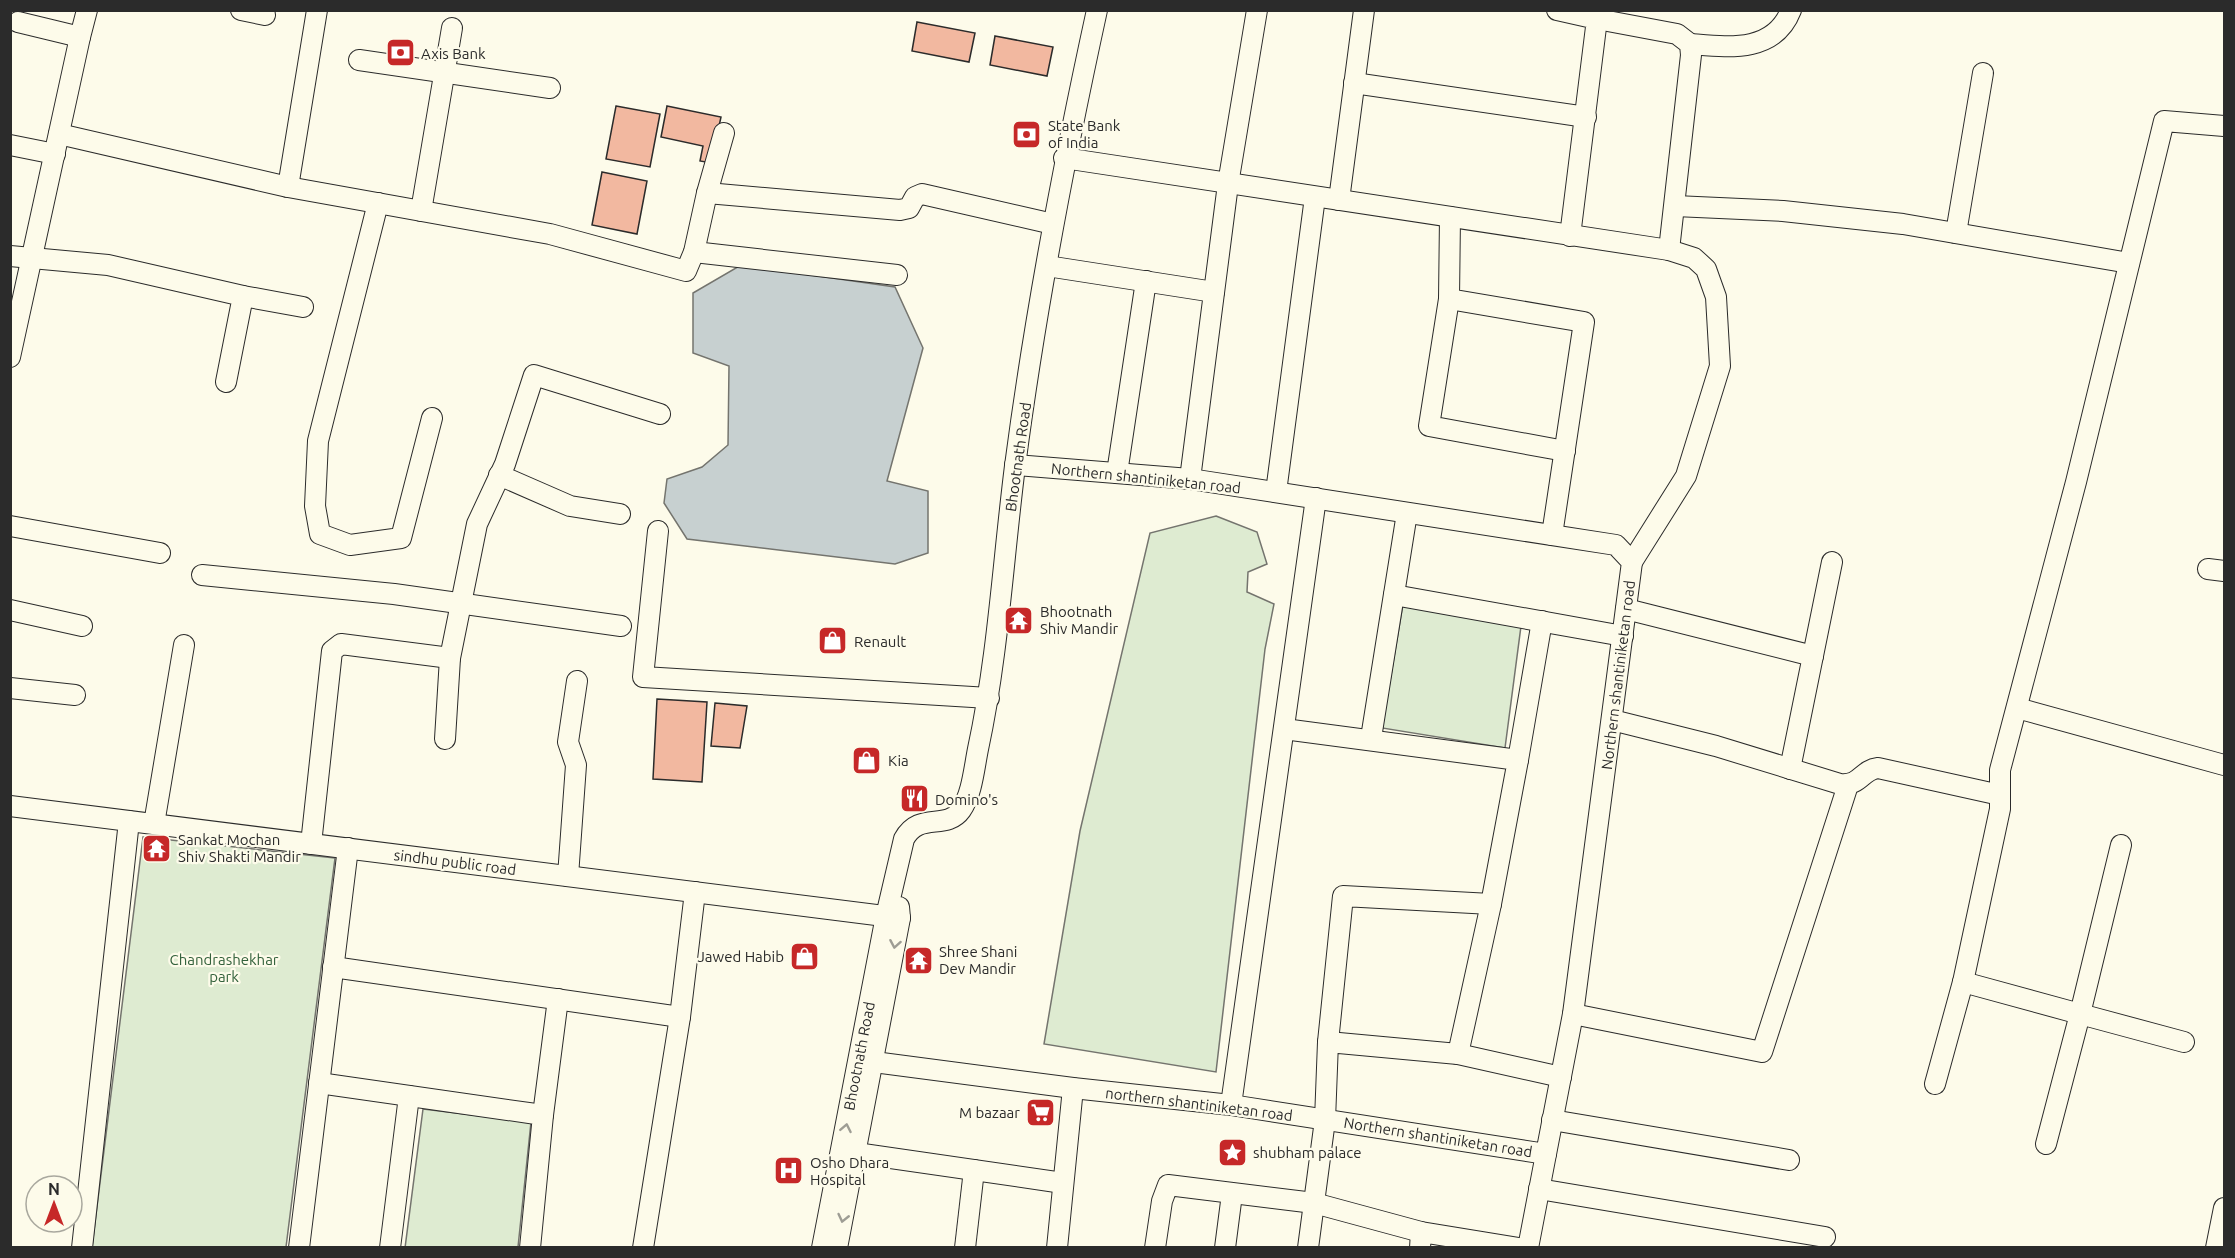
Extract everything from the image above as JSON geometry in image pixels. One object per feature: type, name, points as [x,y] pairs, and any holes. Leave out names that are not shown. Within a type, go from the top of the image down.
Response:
[{"type":"street","points":[[10,357],[87,10]]},
{"type":"street","points":[[241,10],[265,15]]},
{"type":"street","points":[[288,187],[317,10]]},
{"type":"street","name":"Bhootnath Road","points":[[822,1248],[867,1058],[893,917],[904,839],[910,828],[920,823],[952,819],[961,810],[969,792],[989,698],[1015,465],[1053,224],[1064,158],[1097,10]]},
{"type":"street","points":[[1190,479],[1228,184],[1257,10]]},
{"type":"street","points":[[1339,200],[1364,10]]},
{"type":"street","points":[[1557,10],[1598,15],[1677,34],[1690,44],[1743,48],[1764,42],[1787,21],[1791,10]]},
{"type":"street","points":[[1570,236],[1598,15]]},
{"type":"street","points":[[16,18],[80,37]]},
{"type":"street","points":[[421,211],[452,28]]},
{"type":"street","points":[[1669,250],[1691,55],[1690,44]]},
{"type":"street","points":[[359,60],[550,88]]},
{"type":"street","points":[[1956,233],[1983,73]]},
{"type":"street","points":[[1354,83],[1586,117]]},
{"type":"street","points":[[1935,1084],[1963,982],[2000,809],[2000,770],[2164,121],[2224,126]]},
{"type":"street","points":[[59,134],[288,187],[550,234],[686,271],[694,252],[724,133]]},
{"type":"street","points":[[10,145],[55,154]]},
{"type":"street","points":[[1064,158],[1669,250],[1694,258],[1706,269],[1717,307],[1720,366],[1686,476],[1632,562]]},
{"type":"street","points":[[707,194],[900,210],[909,208],[915,197],[922,194],[1053,224]]},
{"type":"street","points":[[1276,492],[1315,197]]},
{"type":"street","points":[[378,203],[318,441],[315,506],[320,534],[350,545],[401,538],[432,418]]},
{"type":"street","points":[[1675,206],[1782,211],[1903,224],[2129,262]]},
{"type":"street","points":[[1450,217],[1449,299],[1429,426],[1565,451]]},
{"type":"street","points":[[694,252],[897,275]]},
{"type":"street","points":[[10,256],[108,266],[303,307]]},
{"type":"street","points":[[1047,266],[1214,292]]},
{"type":"street","points":[[1117,473],[1146,282]]},
{"type":"street","points":[[226,382],[243,296]]},
{"type":"street","points":[[1449,299],[1584,322],[1552,536]]},
{"type":"street","points":[[445,739],[450,658],[477,524],[499,475],[534,375],[660,414]]},
{"type":"street","name":"Northern shantiniketan road","points":[[1015,465],[1190,479],[1616,545],[1632,562],[1573,1014],[1546,1154],[1325,1120]]},
{"type":"street","points":[[499,475],[570,506],[620,513]]},
{"type":"street","points":[[1231,1105],[1316,498]]},
{"type":"street","points":[[1371,738],[1407,513]]},
{"type":"street","points":[[10,526],[160,553]]},
{"type":"street","points":[[658,531],[644,677],[989,698]]},
{"type":"street","points":[[1790,769],[1832,562]]},
{"type":"street","points":[[202,574],[461,604],[621,626]]},
{"type":"street","points":[[1394,595],[1623,636]]},
{"type":"street","points":[[1626,609],[1813,656]]},
{"type":"street","points":[[10,610],[82,626]]},
{"type":"street","points":[[1458,1054],[1491,904],[1542,621]]},
{"type":"street","points":[[154,824],[184,645]]},
{"type":"street","points":[[311,844],[332,651],[341,645],[450,658]]},
{"type":"street","points":[[568,876],[576,765],[568,742],[577,681]]},
{"type":"street","points":[[10,688],[75,695]]},
{"type":"street","points":[[2017,708],[2224,765]]},
{"type":"street","points":[[1612,720],[1716,746],[1848,785],[1856,783],[1869,770],[1878,768],[2000,795]]},
{"type":"street","points":[[1284,729],[1371,738],[1518,760]]},
{"type":"street","points":[[1573,1014],[1762,1052],[1848,785]]},
{"type":"street","name":"sindhu public road","points":[[10,806],[893,917]]},
{"type":"street","points":[[82,1248],[129,820]]},
{"type":"street","points":[[2046,1144],[2121,844]]},
{"type":"street","points":[[299,1248],[348,848]]},
{"type":"street","points":[[643,1248],[680,1017],[695,892]]},
{"type":"street","points":[[1308,1248],[1325,1120],[1328,1042],[1343,896],[1491,904]]},
{"type":"street","points":[[333,967],[680,1017]]},
{"type":"street","points":[[1963,982],[2184,1042]]},
{"type":"street","points":[[530,1248],[543,1115],[558,999]]},
{"type":"street","points":[[1328,1042],[1458,1054],[1561,1077]]},
{"type":"street","name":"Bhootnath Road","points":[[837,1248],[856,1153],[867,1058]]},
{"type":"street","name":"northern shantiniketan road","points":[[867,1058],[1073,1088],[1231,1105],[1325,1120]]},
{"type":"street","points":[[319,1083],[543,1115]]},
{"type":"street","points":[[1057,1248],[1073,1088]]},
{"type":"street","points":[[390,1248],[409,1096]]},
{"type":"street","points":[[1552,1120],[1789,1160]]},
{"type":"street","points":[[856,1153],[1063,1183]]},
{"type":"street","points":[[1528,1248],[1546,1154]]},
{"type":"street","points":[[965,1248],[974,1170]]},
{"type":"street","points":[[1155,1248],[1162,1201],[1168,1185],[1314,1203],[1420,1240],[1519,1248]]},
{"type":"street","points":[[1539,1189],[1825,1237]]},
{"type":"street","points":[[1225,1248],[1232,1194]]},
{"type":"street","points":[[2216,1248],[2224,1208]]},
{"type":"green space","points":[[1216,516],[1257,532],[1267,564],[1248,572],[1247,592],[1274,604],[1265,649],[1216,1072],[1044,1044],[1080,831],[1150,533]]},
{"type":"green space","points":[[1403,604],[1521,626],[1505,748],[1382,728]]},
{"type":"green space","name":"Chandrashekhar park","points":[[143,837],[335,858],[286,1247],[92,1247]]},
{"type":"green space","points":[[423,1109],[531,1122],[518,1247],[405,1248]]},
{"type":"shaded area","points":[[741,265],[895,287],[923,348],[887,481],[928,491],[928,553],[895,564],[687,539],[664,503],[667,479],[702,467],[728,445],[729,366],[693,353],[693,293]]},
{"type":"building","points":[[917,22],[975,33],[969,62],[912,51]]},
{"type":"building","points":[[995,36],[1053,47],[1047,76],[990,65]]},
{"type":"building","points":[[616,106],[660,114],[650,167],[606,159]]},
{"type":"building","points":[[667,106],[721,117],[711,163],[700,161],[703,146],[661,137]]},
{"type":"building","points":[[602,172],[647,181],[637,234],[592,225]]},
{"type":"building","points":[[657,699],[707,702],[702,782],[653,779]]},
{"type":"building","points":[[715,703],[747,706],[740,748],[711,746]]},
{"type":"place","name":"Axis Bank","points":[[400,53]]},
{"type":"place","name":"State Bank of India","points":[[1027,134]]},
{"type":"place","name":"Bhootnath Shiv Mandir","points":[[1019,620]]},
{"type":"place","name":"Renault","points":[[833,641]]},
{"type":"place","name":"Kia","points":[[867,760]]},
{"type":"place","name":"Domino's","points":[[914,799]]},
{"type":"place","name":"Sankat Mochan Shiv Shakti Mandir","points":[[157,848]]},
{"type":"place","name":"Jawed Habib","points":[[805,956]]},
{"type":"place","name":"Shree Shani Dev Mandir","points":[[918,960]]},
{"type":"place","name":"M bazaar","points":[[1041,1112]]},
{"type":"place","name":"shubham palace","points":[[1232,1152]]},
{"type":"place","name":"Osho Dhara Hospital","points":[[789,1171]]}]
